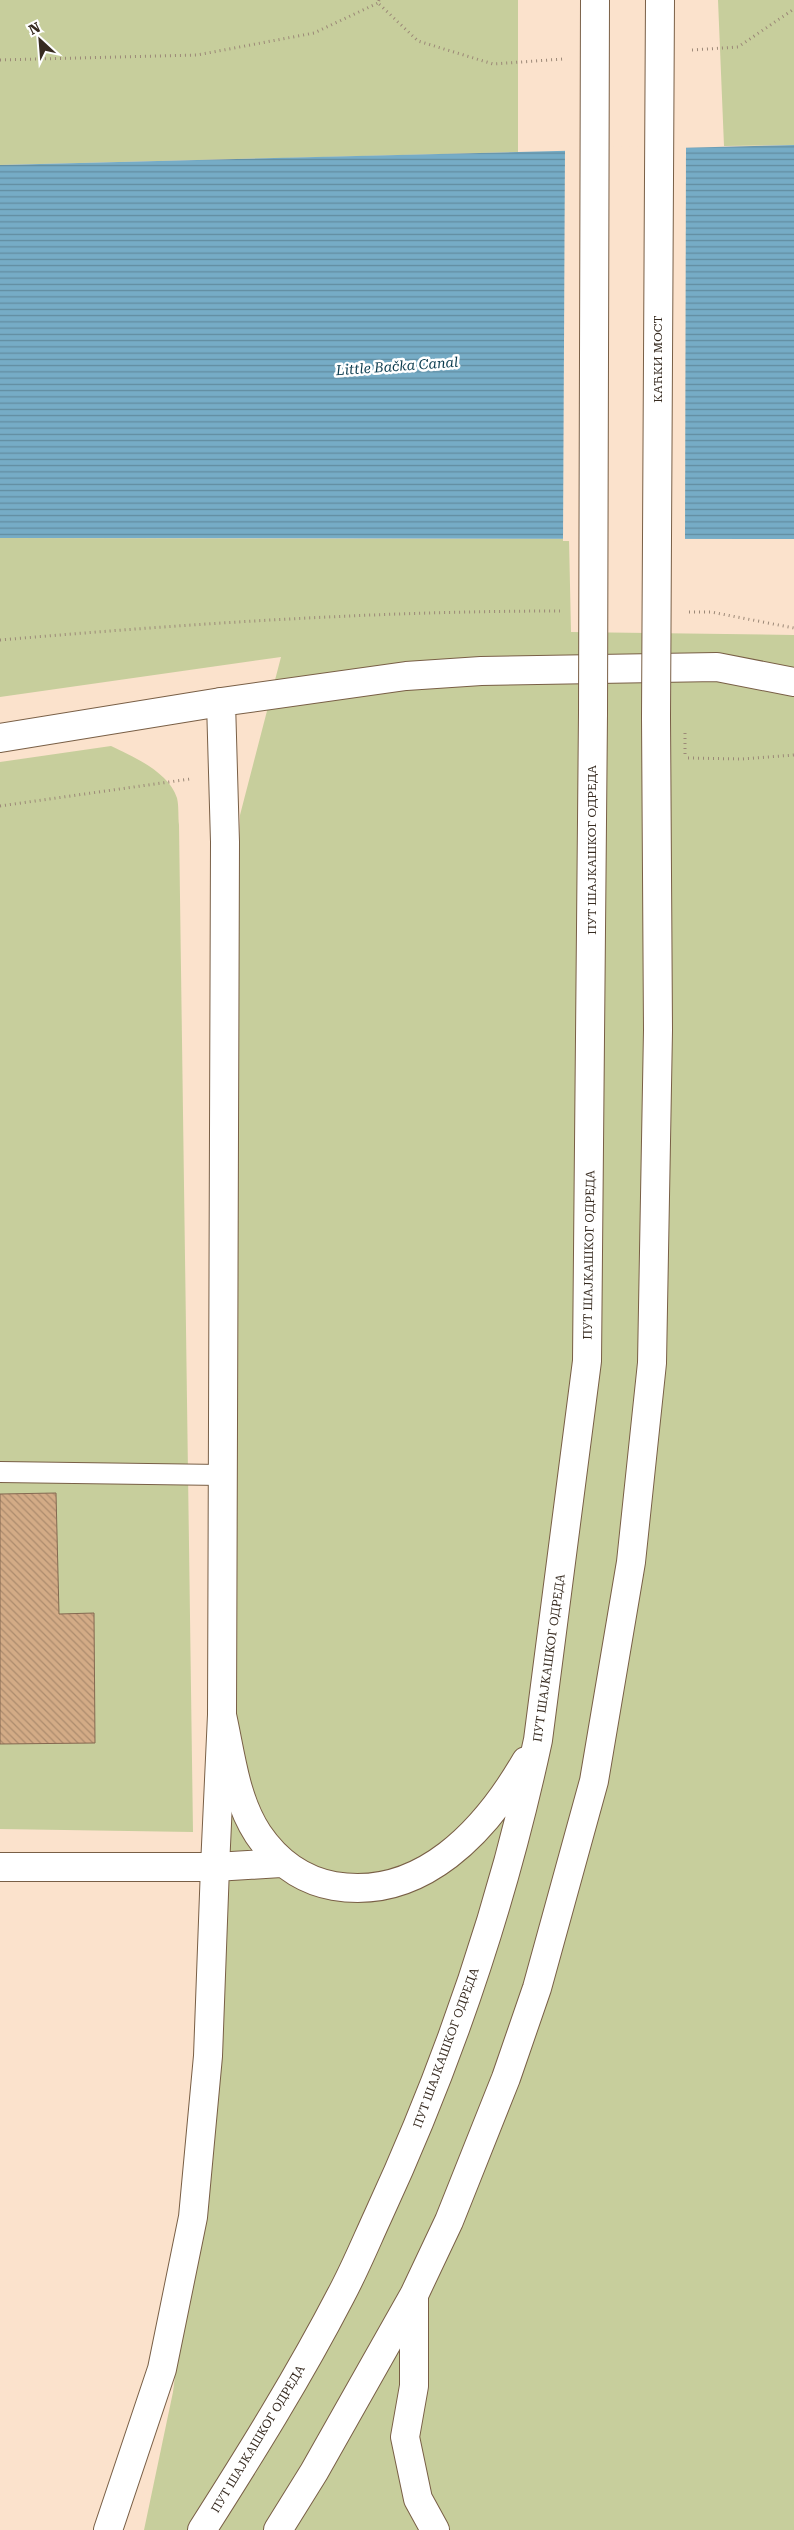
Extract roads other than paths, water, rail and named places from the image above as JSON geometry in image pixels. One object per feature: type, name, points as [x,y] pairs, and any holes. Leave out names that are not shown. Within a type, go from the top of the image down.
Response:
[{"type":"main road","name":"ПУТ ШАЈКАШКОГ ОДРЕДА","points":[[202,2530],[274,2418],[342,2293],[403,2163],[451,2041],[486,1937],[528,1786],[538,1740],[587,1361],[591,1115],[595,0]]},
{"type":"main road","name":"КАЋКИ МОСТ","points":[[414,2295],[449,2222],[506,2078],[537,1988],[594,1781],[631,1562],[652,1363],[658,1030],[656,717],[660,0]]},
{"type":"main road","points":[[0,738],[135,714],[406,676],[481,671],[717,667],[794,682]]},
{"type":"main road","points":[[108,2530],[162,2369],[193,2217],[208,2056],[222,1715],[225,842],[221,702]]},
{"type":"main road","points":[[222,1715],[239,1793],[258,1833],[281,1862],[304,1878],[346,1888],[372,1888],[396,1884],[423,1873],[448,1856],[486,1819],[510,1789],[538,1740]]},
{"type":"main road","points":[[0,1867],[215,1867],[281,1862]]},
{"type":"main road","points":[[278,2530],[314,2472],[414,2295]]},
{"type":"main road","points":[[414,2295],[414,2386],[405,2437],[418,2499],[435,2530]]},
{"type":"lane","points":[[0,1472],[222,1475]]},
{"type":"water","name":"Little Bačka Canal","points":[[794,145],[794,539],[0,538],[0,165]]}]
